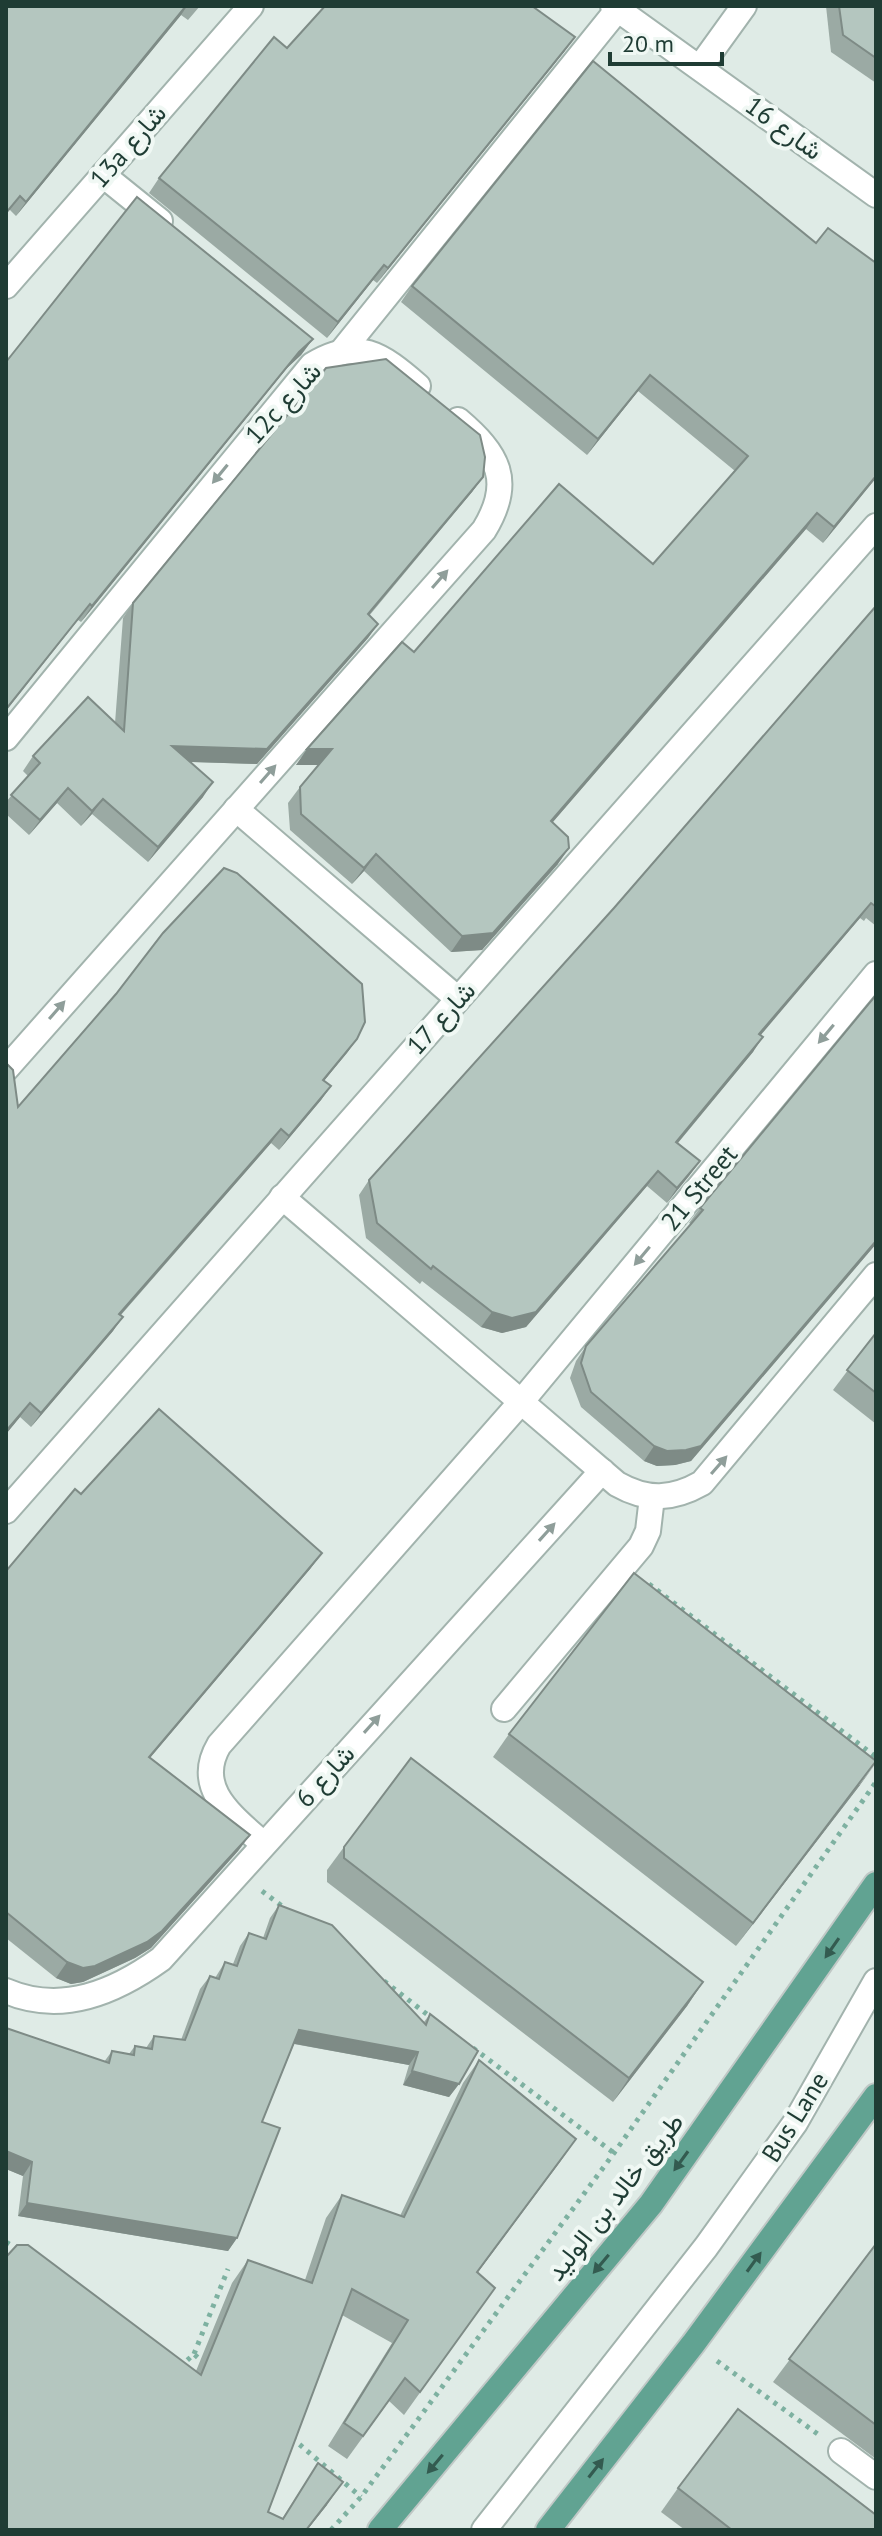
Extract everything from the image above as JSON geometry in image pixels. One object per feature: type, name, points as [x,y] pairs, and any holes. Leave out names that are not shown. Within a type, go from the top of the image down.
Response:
[{"type":"main road","name":"طريق خالد بن الوليد","points":[[380,2530],[651,2204],[876,1884]]},
{"type":"main road","points":[[548,2530],[693,2344],[876,2096]]},
{"type":"street","name":"13a شارع","points":[[6,286],[251,6]]},
{"type":"street","points":[[700,67],[744,6]]},
{"type":"street","points":[[301,336],[334,354],[615,8]]},
{"type":"street","name":"شارع 16","points":[[615,8],[876,195]]},
{"type":"street","points":[[103,175],[177,235]]},
{"type":"street","name":"12c شارع","points":[[6,738],[299,377],[334,354],[358,350],[389,361],[484,442],[494,458],[500,495],[484,530],[6,1069]]},
{"type":"street","name":"شارع 17","points":[[6,1511],[876,526]]},
{"type":"street","points":[[236,809],[458,999]]},
{"type":"street","name":"21 Street","points":[[263,1844],[226,1809],[212,1790],[213,1756],[521,1402],[876,974]]},
{"type":"street","points":[[282,1197],[602,1471],[633,1493],[652,1497],[685,1493],[702,1483],[876,1275]]},
{"type":"street","name":"شارع 6","points":[[6,1991],[56,2002],[94,1997],[130,1982],[161,1959],[602,1471]]},
{"type":"street","points":[[504,1709],[626,1566],[648,1531],[652,1497]]},
{"type":"street","name":"Bus Lane","points":[[484,2530],[706,2247],[795,2123],[876,1981]]},
{"type":"street","points":[[841,2451],[876,2477]]},
{"type":"path","points":[[626,1566],[876,1757]]},
{"type":"path","points":[[331,2530],[361,2497],[614,2153],[876,1782]]},
{"type":"path","points":[[238,1873],[288,1910]]},
{"type":"path","points":[[376,1976],[438,2022]]},
{"type":"path","points":[[463,2041],[614,2153]]},
{"type":"path","points":[[6,2242],[31,2260]]},
{"type":"path","points":[[175,2371],[194,2354],[228,2269]]},
{"type":"path","points":[[693,2344],[841,2451]]},
{"type":"path","points":[[194,2354],[217,2375]]},
{"type":"path","points":[[289,2436],[361,2497]]},
{"type":"building","points":[[6,6],[186,6],[26,202],[20,196],[6,213]]},
{"type":"building","points":[[325,6],[532,6],[575,37],[388,268],[384,265],[338,322],[159,178],[274,37],[287,48]]},
{"type":"building","points":[[839,6],[876,6],[876,58],[843,35]]},
{"type":"building","points":[[593,61],[816,243],[828,228],[876,263],[876,476],[834,527],[817,513],[551,821],[568,837],[569,848],[493,933],[462,936],[376,854],[364,868],[301,814],[300,787],[332,749],[307,749],[402,642],[414,652],[559,484],[653,564],[748,456],[650,375],[598,439],[412,286]]},
{"type":"building","points":[[137,197],[313,339],[299,352],[6,709],[6,362]]},
{"type":"building","points":[[386,359],[480,435],[485,457],[483,477],[368,614],[378,624],[267,749],[172,746],[213,782],[158,847],[103,799],[92,811],[68,788],[40,820],[11,795],[40,763],[33,756],[88,697],[124,731],[133,603],[326,368]]},
{"type":"building","points":[[876,606],[875,906],[871,903],[759,1034],[763,1037],[676,1142],[700,1161],[677,1188],[658,1171],[536,1312],[512,1318],[492,1312],[433,1266],[431,1269],[377,1223],[369,1180],[614,908]]},
{"type":"building","points":[[224,868],[237,873],[362,984],[365,1022],[357,1039],[323,1080],[331,1086],[289,1136],[281,1129],[119,1314],[123,1317],[41,1413],[30,1403],[6,1431],[6,1063],[13,1070],[18,1107],[116,994],[163,933]]},
{"type":"building","points":[[876,995],[876,1241],[701,1446],[667,1451],[654,1446],[591,1392],[581,1363],[586,1346],[703,1210],[700,1208]]},
{"type":"building","points":[[876,1333],[876,1393],[847,1370]]},
{"type":"building","points":[[159,1409],[322,1553],[149,1757],[250,1835],[162,1931],[147,1942],[95,1966],[83,1968],[67,1962],[6,1912],[6,1571],[75,1489],[81,1494]]},
{"type":"building","points":[[634,1573],[876,1761],[753,1923],[509,1734]]},
{"type":"building","points":[[411,1758],[703,1982],[629,2078],[344,1858],[344,1847]]},
{"type":"building","points":[[279,1905],[332,1925],[426,2025],[430,2014],[478,2051],[459,2084],[412,2071],[418,2052],[299,2030],[262,2122],[280,2128],[237,2238],[27,2203],[32,2162],[6,2151],[6,2028],[109,2063],[112,2051],[134,2055],[135,2046],[152,2049],[154,2036],[185,2040],[210,1976],[219,1979],[225,1962],[237,1966],[249,1933],[266,1939]]},
{"type":"building","points":[[479,2060],[576,2139],[477,2272],[495,2288],[420,2392],[405,2378],[363,2436],[344,2423],[408,2320],[352,2289],[268,2512],[283,2519],[318,2463],[343,2482],[306,2530],[6,2530],[6,2257],[17,2245],[28,2245],[201,2375],[248,2260],[312,2283],[342,2195],[404,2217]]},
{"type":"building","points":[[876,2244],[876,2425],[789,2359]]},
{"type":"building","points":[[738,2409],[876,2515],[876,2530],[732,2530],[678,2488]]}]
